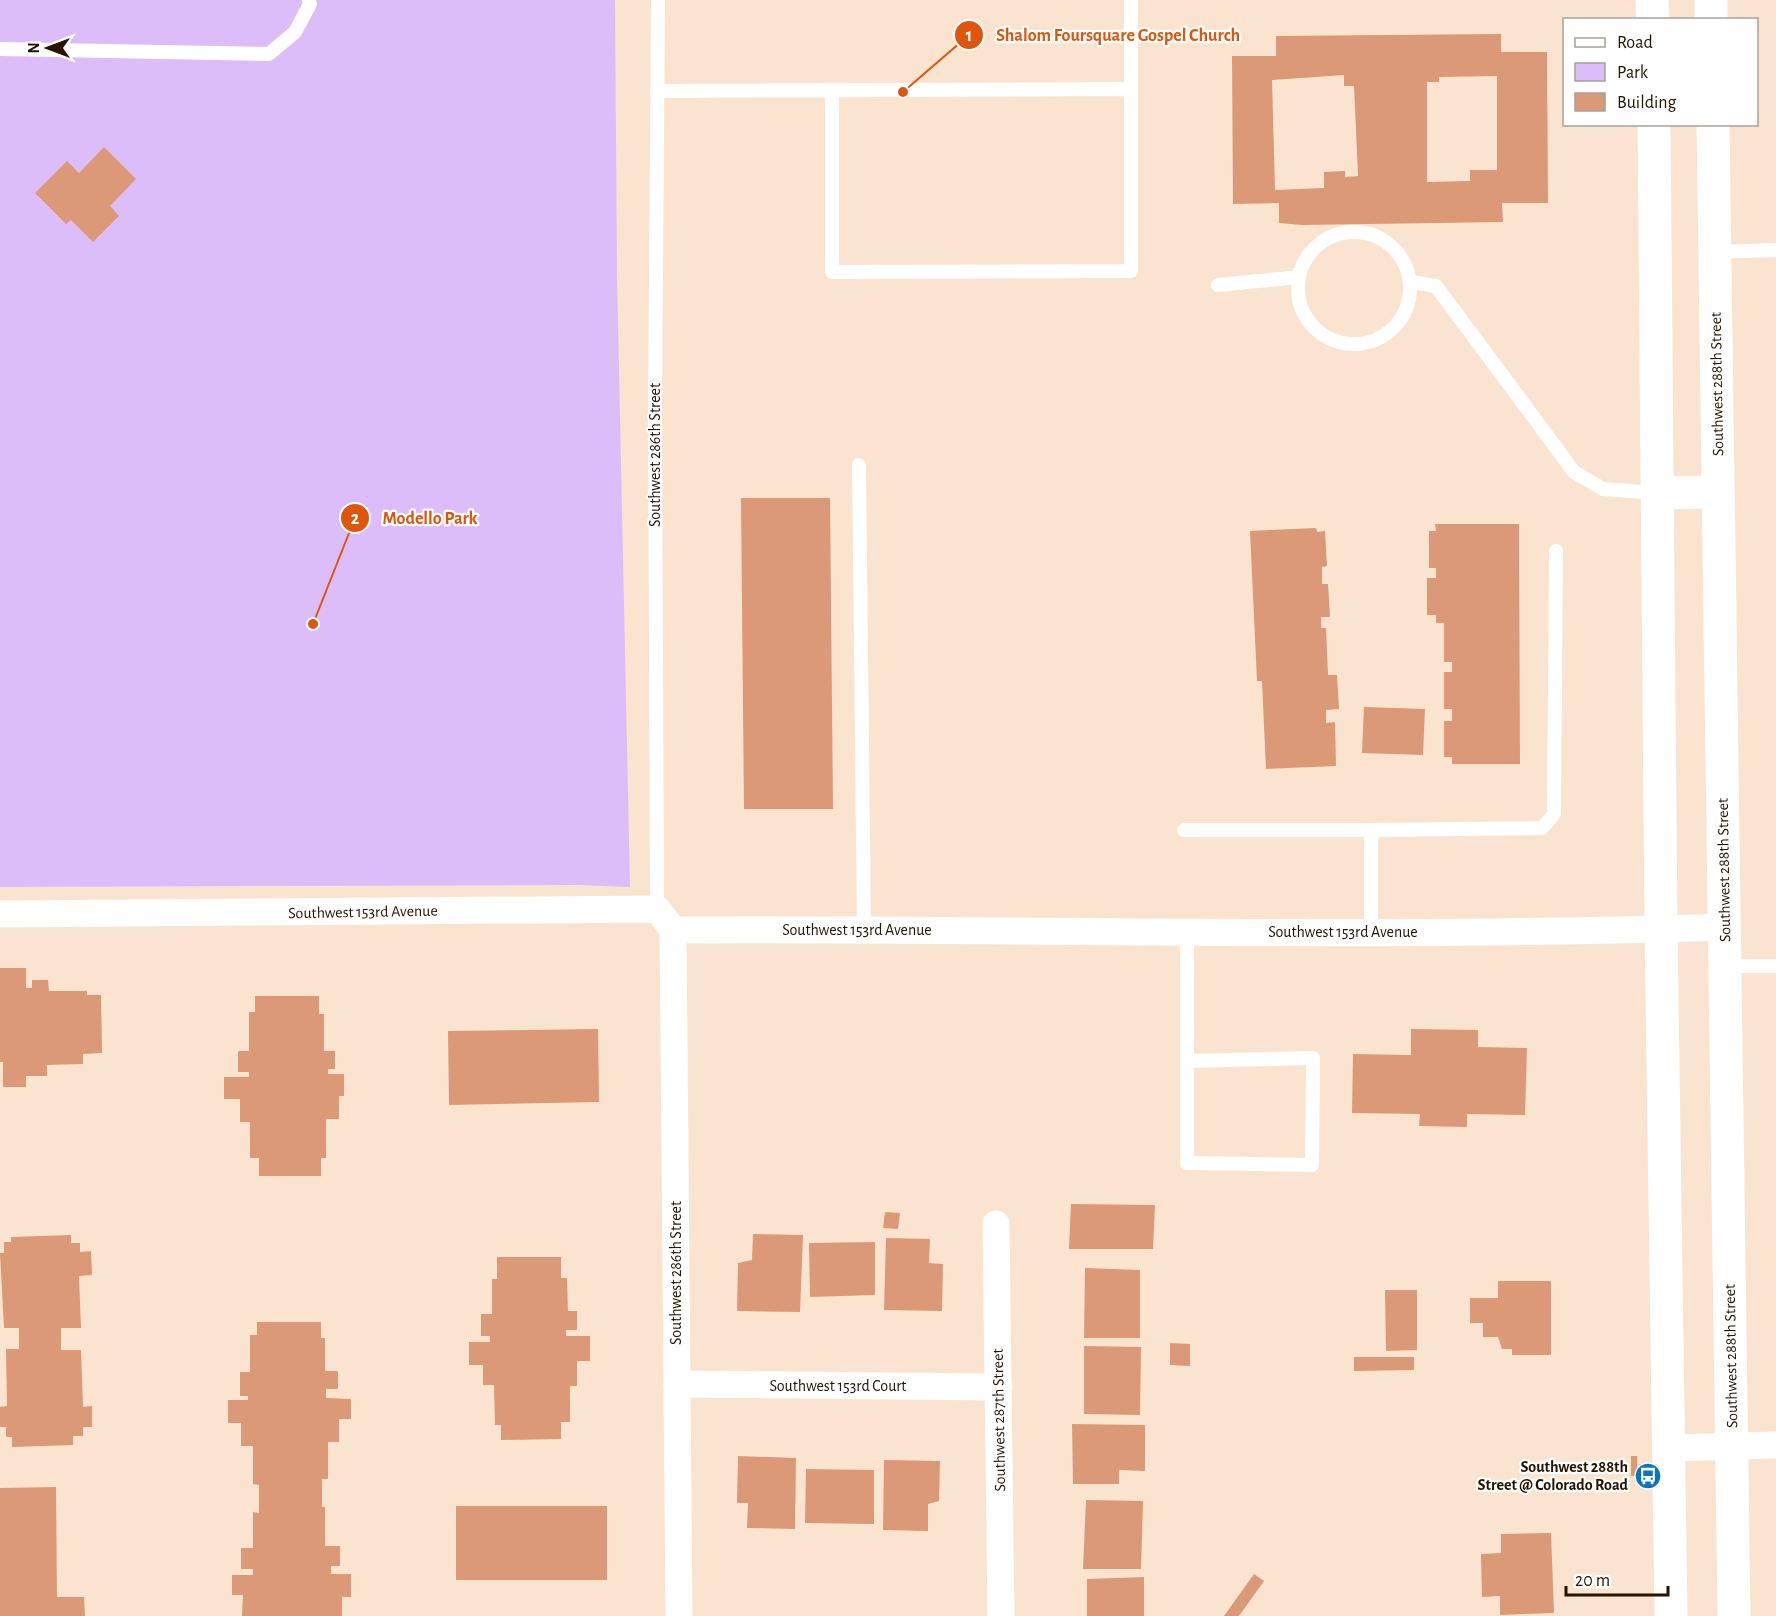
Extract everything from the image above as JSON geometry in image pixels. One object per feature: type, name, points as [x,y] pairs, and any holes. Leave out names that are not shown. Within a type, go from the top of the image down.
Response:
[{"type":"main road","points":[[1652,0],[1653,18]]},
{"type":"main road","points":[[1711,0],[1712,18]]},
{"type":"main road","points":[[1654,126],[1661,929],[1671,1616]]},
{"type":"main road","name":"Southwest 288th Street","points":[[1713,126],[1734,1616]]},
{"type":"main road","points":[[1657,492],[1719,492]]},
{"type":"street","name":"Southwest 153rd Avenue","points":[[0,914],[657,909]]},
{"type":"street","points":[[657,909],[673,930]]},
{"type":"street","name":"Southwest 153rd Avenue","points":[[673,930],[864,929],[1186,933],[1725,927]]},
{"type":"street","name":"Southwest 286th Street","points":[[673,930],[679,1616]]},
{"type":"street","name":"Southwest 287th Street","points":[[996,1224],[1001,1616]]},
{"type":"street","name":"Southwest 153rd Court","points":[[676,1384],[999,1387]]},
{"type":"street","points":[[1669,1448],[1776,1445]]},
{"type":"lane","points":[[0,49],[269,54],[295,32],[310,4],[309,0]]},
{"type":"lane","name":"Southwest 286th Street","points":[[657,0],[655,443],[657,909]]},
{"type":"lane","points":[[832,90],[832,272],[1131,271],[1131,0]]},
{"type":"lane","points":[[657,92],[1131,89]]},
{"type":"lane","points":[[1357,231],[1372,234],[1392,247],[1407,267],[1411,282],[1410,298],[1404,314],[1395,327],[1382,337],[1368,343],[1352,345],[1336,342],[1322,335],[1301,310],[1298,294],[1299,278],[1304,262],[1313,249],[1326,239],[1340,233],[1357,231]]},
{"type":"lane","points":[[1714,252],[1776,250]]},
{"type":"lane","points":[[1218,285],[1299,278]]},
{"type":"lane","points":[[1411,282],[1436,286],[1574,472],[1603,489],[1657,492]]},
{"type":"lane","points":[[859,465],[864,929]]},
{"type":"lane","points":[[1184,830],[1542,828],[1554,814],[1556,551]]},
{"type":"lane","points":[[1371,830],[1371,932]]},
{"type":"lane","points":[[1186,933],[1186,1163],[1312,1165],[1313,1058],[1187,1061]]},
{"type":"lane","points":[[1725,966],[1776,966]]},
{"type":"green space","points":[[0,0],[615,0],[617,274],[630,887],[578,885],[0,887]]},
{"type":"building","points":[[1501,34],[1501,52],[1547,52],[1548,203],[1502,203],[1503,222],[1302,225],[1279,223],[1279,203],[1233,204],[1232,56],[1276,56],[1276,36]],"holes":[[[1344,75],[1344,86],[1354,86],[1358,176],[1345,177],[1345,171],[1324,172],[1324,188],[1275,190],[1272,80]],[[1497,76],[1497,170],[1470,170],[1470,181],[1427,182],[1427,82],[1439,82],[1439,77]]]},
{"type":"building","points":[[104,147],[136,179],[110,206],[119,216],[93,242],[71,220],[66,224],[35,193],[67,161],[79,173]]},
{"type":"building","points":[[741,498],[830,498],[833,809],[744,809]]},
{"type":"building","points":[[1435,524],[1519,524],[1520,764],[1452,764],[1452,757],[1444,757],[1444,721],[1452,721],[1452,709],[1444,709],[1444,672],[1452,672],[1452,662],[1444,662],[1444,623],[1436,623],[1436,615],[1427,615],[1427,578],[1436,578],[1436,568],[1429,568],[1429,531],[1436,531]]},
{"type":"building","points":[[1316,528],[1317,532],[1325,531],[1327,566],[1322,567],[1322,584],[1328,584],[1330,617],[1321,617],[1321,628],[1326,628],[1328,675],[1337,675],[1339,709],[1326,710],[1326,723],[1335,722],[1336,766],[1266,769],[1262,681],[1257,681],[1250,531]]},
{"type":"building","points":[[1364,707],[1425,709],[1423,755],[1362,753]]},
{"type":"building","points":[[0,968],[26,968],[26,988],[32,988],[32,980],[48,980],[49,991],[87,991],[87,995],[101,995],[102,1053],[83,1054],[83,1064],[47,1065],[47,1076],[26,1076],[26,1087],[3,1087],[3,1062],[0,1062]]},
{"type":"building","points":[[255,996],[319,996],[319,1014],[324,1014],[324,1051],[335,1051],[335,1069],[328,1069],[328,1074],[344,1074],[344,1096],[339,1096],[339,1119],[326,1119],[326,1158],[321,1158],[321,1176],[259,1176],[259,1158],[250,1158],[250,1122],[240,1122],[240,1099],[224,1099],[224,1077],[249,1077],[249,1072],[238,1072],[238,1051],[249,1051],[249,1012],[255,1012]]},
{"type":"building","points":[[598,1029],[599,1102],[449,1105],[448,1031]]},
{"type":"building","points":[[1411,1029],[1478,1030],[1478,1047],[1527,1048],[1525,1115],[1467,1114],[1467,1127],[1419,1126],[1420,1114],[1352,1113],[1353,1054],[1411,1055]]},
{"type":"building","points":[[1071,1204],[1155,1205],[1153,1249],[1069,1249]]},
{"type":"building","points":[[885,1212],[900,1213],[898,1229],[883,1228]]},
{"type":"building","points":[[753,1234],[803,1235],[800,1312],[737,1311],[738,1263],[752,1260]]},
{"type":"building","points":[[71,1235],[71,1243],[80,1243],[80,1252],[91,1251],[92,1275],[79,1276],[81,1328],[61,1328],[61,1350],[81,1350],[83,1407],[92,1406],[92,1427],[83,1427],[83,1436],[73,1436],[73,1445],[12,1447],[12,1437],[6,1437],[6,1427],[0,1427],[0,1407],[7,1406],[6,1349],[19,1349],[19,1328],[4,1328],[0,1253],[4,1253],[4,1242],[11,1242],[11,1237]]},
{"type":"building","points":[[886,1238],[930,1239],[929,1263],[943,1264],[942,1311],[884,1310]]},
{"type":"building","points":[[875,1242],[875,1295],[810,1297],[809,1243]]},
{"type":"building","points":[[497,1257],[561,1257],[561,1278],[567,1278],[568,1311],[577,1311],[577,1330],[566,1330],[566,1336],[590,1336],[590,1361],[577,1361],[577,1386],[570,1386],[570,1422],[561,1422],[561,1439],[501,1440],[501,1425],[495,1425],[494,1385],[483,1385],[483,1365],[469,1365],[469,1342],[490,1342],[490,1336],[481,1336],[481,1314],[492,1314],[492,1279],[497,1279]]},
{"type":"building","points":[[1085,1268],[1140,1270],[1140,1338],[1084,1338]]},
{"type":"building","points":[[1498,1281],[1551,1281],[1551,1355],[1512,1355],[1512,1349],[1502,1349],[1498,1337],[1483,1337],[1483,1323],[1470,1323],[1470,1298],[1498,1298]]},
{"type":"building","points":[[1385,1290],[1417,1290],[1417,1350],[1386,1351]]},
{"type":"building","points":[[257,1322],[321,1322],[321,1338],[325,1338],[325,1371],[338,1371],[338,1389],[326,1389],[326,1398],[351,1399],[351,1419],[339,1419],[339,1442],[328,1442],[328,1479],[322,1479],[325,1546],[340,1546],[340,1566],[331,1566],[331,1574],[351,1574],[351,1597],[342,1597],[342,1616],[242,1616],[243,1595],[232,1595],[232,1575],[253,1575],[253,1569],[241,1569],[241,1548],[253,1548],[253,1512],[259,1513],[259,1485],[253,1484],[253,1446],[241,1446],[241,1423],[228,1423],[228,1400],[248,1400],[248,1396],[240,1396],[240,1372],[250,1372],[250,1335],[257,1335]]},
{"type":"building","points":[[1170,1343],[1190,1344],[1190,1366],[1170,1365]]},
{"type":"building","points":[[1084,1346],[1141,1347],[1140,1415],[1084,1414]]},
{"type":"building","points":[[1354,1357],[1414,1357],[1414,1370],[1354,1371]]},
{"type":"building","points":[[1072,1424],[1145,1425],[1145,1471],[1119,1470],[1119,1484],[1073,1484]]},
{"type":"building","points":[[738,1456],[796,1458],[795,1529],[747,1528],[748,1503],[737,1503]]},
{"type":"building","points":[[1631,1456],[1637,1456],[1637,1476],[1631,1476]]},
{"type":"building","points":[[884,1460],[940,1461],[939,1501],[928,1504],[928,1531],[883,1530]]},
{"type":"building","points":[[806,1469],[874,1470],[874,1524],[805,1523]]},
{"type":"building","points":[[56,1487],[57,1597],[84,1597],[85,1616],[0,1616],[0,1488]]},
{"type":"building","points":[[1086,1500],[1143,1501],[1141,1569],[1083,1569]]},
{"type":"building","points":[[456,1506],[607,1506],[607,1580],[456,1580]]},
{"type":"building","points":[[1551,1533],[1554,1613],[1500,1615],[1500,1596],[1482,1597],[1481,1554],[1501,1553],[1501,1534]]},
{"type":"building","points":[[1254,1574],[1264,1581],[1239,1616],[1224,1616]]},
{"type":"building","points":[[1144,1577],[1144,1616],[1087,1616],[1087,1579]]},
{"type":"place","name":"Shalom Foursquare Gospel Church","points":[[903,92]]},
{"type":"place","name":"Modello Park","points":[[313,624]]},
{"type":"place","name":"Southwest 288th Street @ Colorado Road","points":[[1648,1476]]}]
